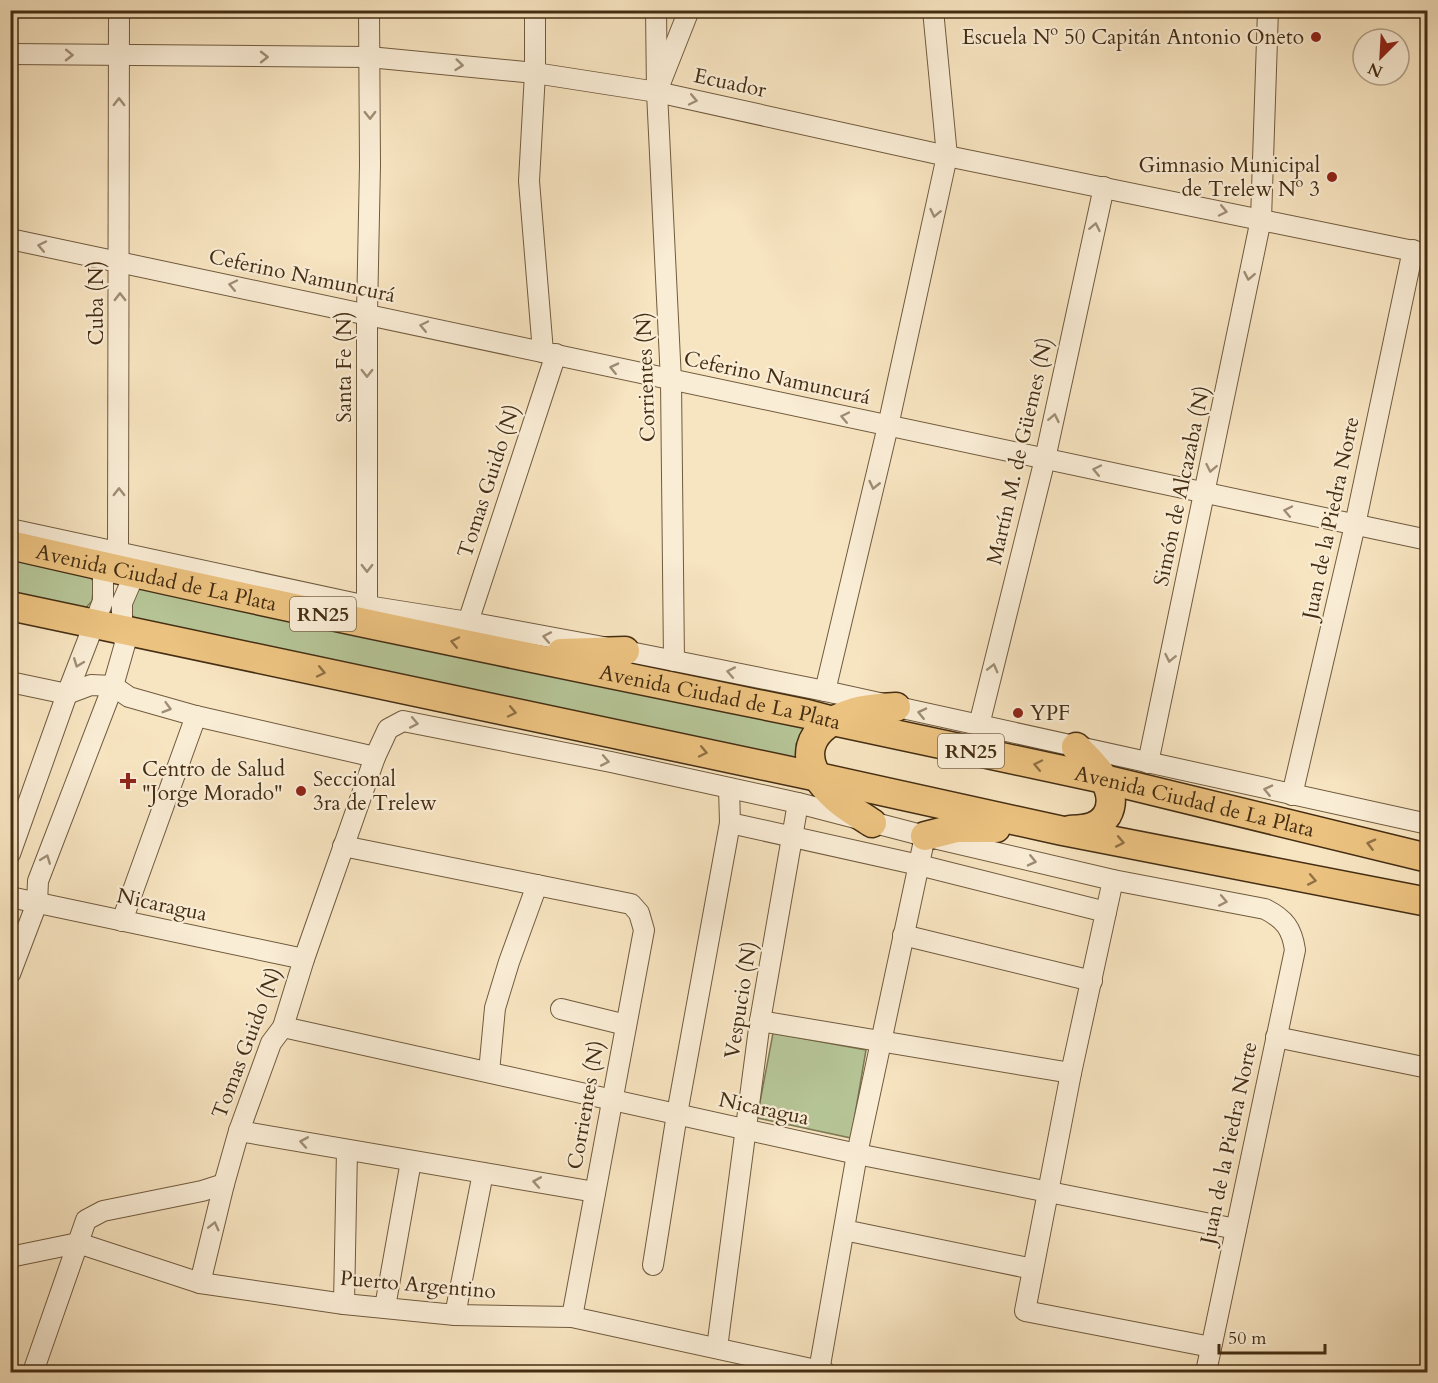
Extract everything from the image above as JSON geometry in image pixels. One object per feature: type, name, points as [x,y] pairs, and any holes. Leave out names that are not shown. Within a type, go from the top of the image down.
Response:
[{"type":"highway","name":"Avenida Ciudad de La Plata","points":[[10,545],[110,559],[135,573],[512,654],[795,711],[1104,779],[1428,858]]},
{"type":"highway","points":[[10,606],[205,661],[264,660],[1063,831],[1428,902]]},
{"type":"highway","points":[[10,618],[108,633]]},
{"type":"highway","points":[[512,654],[625,651]]},
{"type":"highway","points":[[872,823],[833,796],[818,777],[810,761],[810,746],[816,734],[834,721],[856,712],[896,707]]},
{"type":"highway","points":[[925,836],[957,828],[974,827],[1063,831],[1088,829],[1102,822],[1111,807],[1112,796],[1104,779],[1076,747]]},
{"type":"street","name":"Cuba (N)","points":[[108,633],[103,601],[110,559],[120,262],[119,10]]},
{"type":"street","name":"Santa Fe (N)","points":[[367,606],[369,10]]},
{"type":"street","name":"Tomas Guido (N)","points":[[468,622],[549,353],[529,181],[536,73],[535,10]]},
{"type":"street","name":"Corrientes (N)","points":[[656,10],[657,92],[671,381],[674,661]]},
{"type":"street","points":[[657,92],[689,10]]},
{"type":"street","points":[[825,691],[888,426],[947,156],[933,10]]},
{"type":"street","name":"Simón de Alcazaba (N)","points":[[1148,763],[1261,219],[1268,10]]},
{"type":"street","name":"Ecuador","points":[[10,54],[369,57],[536,73],[657,92],[947,156],[1420,252]]},
{"type":"street","name":"Martín M. de Güemes (N)","points":[[979,725],[1045,459],[1104,187]]},
{"type":"street","name":"Ceferino Namuncurá","points":[[10,239],[1428,540]]},
{"type":"street","name":"Juan de la Piedra Norte","points":[[1292,795],[1420,252]]},
{"type":"street","name":"Avenida Ciudad de La Plata","points":[[10,529],[110,559],[468,622],[825,691],[1428,824]]},
{"type":"street","points":[[10,854],[67,694],[108,633],[135,573]]},
{"type":"street","points":[[10,974],[37,903],[38,881],[113,686],[108,633]]},
{"type":"street","points":[[10,682],[67,694],[91,685],[113,686],[129,697],[196,716],[375,757],[388,729],[403,721],[610,762],[798,803],[925,836],[1113,880],[1071,1073],[1025,1311],[1211,1347]]},
{"type":"street","points":[[122,921],[196,716]]},
{"type":"street","name":"Tomas Guido (N)","points":[[200,1283],[239,1131],[271,1043],[284,1027],[304,959],[375,757]]},
{"type":"street","points":[[653,1265],[677,1114],[730,822],[729,788]]},
{"type":"street","name":"Vespucio (N)","points":[[717,1348],[760,1021],[798,803]]},
{"type":"street","points":[[730,822],[919,865],[1106,912]]},
{"type":"street","points":[[822,1372],[857,1154],[925,836]]},
{"type":"street","points":[[343,846],[537,885],[495,1008],[489,1072]]},
{"type":"street","name":"Juan de la Piedra Norte","points":[[1113,880],[1265,909],[1278,916],[1293,937],[1295,951],[1206,1372]]},
{"type":"street","name":"Corrientes (N)","points":[[537,885],[631,904],[639,913],[644,930],[572,1317]]},
{"type":"street","name":"Nicaragua","points":[[10,897],[304,959]]},
{"type":"street","points":[[903,935],[1092,981]]},
{"type":"street","points":[[561,1009],[626,1025]]},
{"type":"street","points":[[760,1021],[1071,1073]]},
{"type":"street","name":"Nicaragua","points":[[284,1027],[857,1154],[1236,1229]]},
{"type":"street","points":[[1276,1037],[1428,1068]]},
{"type":"street","points":[[239,1131],[595,1192]]},
{"type":"street","points":[[344,1304],[347,1150]]},
{"type":"street","points":[[385,1307],[411,1161]]},
{"type":"street","points":[[455,1315],[483,1173]]},
{"type":"street","points":[[33,1372],[86,1220],[103,1211],[202,1191],[224,1184]]},
{"type":"street","points":[[844,1230],[1033,1269]]},
{"type":"street","name":"Puerto Argentino","points":[[10,1257],[78,1243],[200,1283],[344,1304],[455,1315],[572,1317],[822,1372]]},
{"type":"green space","points":[[11,556],[85,571],[94,582],[92,601],[82,612],[11,596]]},
{"type":"green space","points":[[146,584],[814,723],[796,744],[803,765],[138,625],[130,611],[133,594]]},
{"type":"green space","points":[[773,1033],[866,1050],[851,1138],[757,1118]]},
{"type":"place","name":"Escuela Nº 50 Capitán Antonio Oneto","points":[[1316,37]]},
{"type":"place","name":"Gimnasio Municipal de Trelew Nº 3","points":[[1332,177]]},
{"type":"place","name":"YPF","points":[[1018,713]]},
{"type":"place","name":"Centro de Salud \"Jorge Morado\"","points":[[128,781]]},
{"type":"place","name":"Seccional 3ra de Trelew","points":[[301,791]]}]
